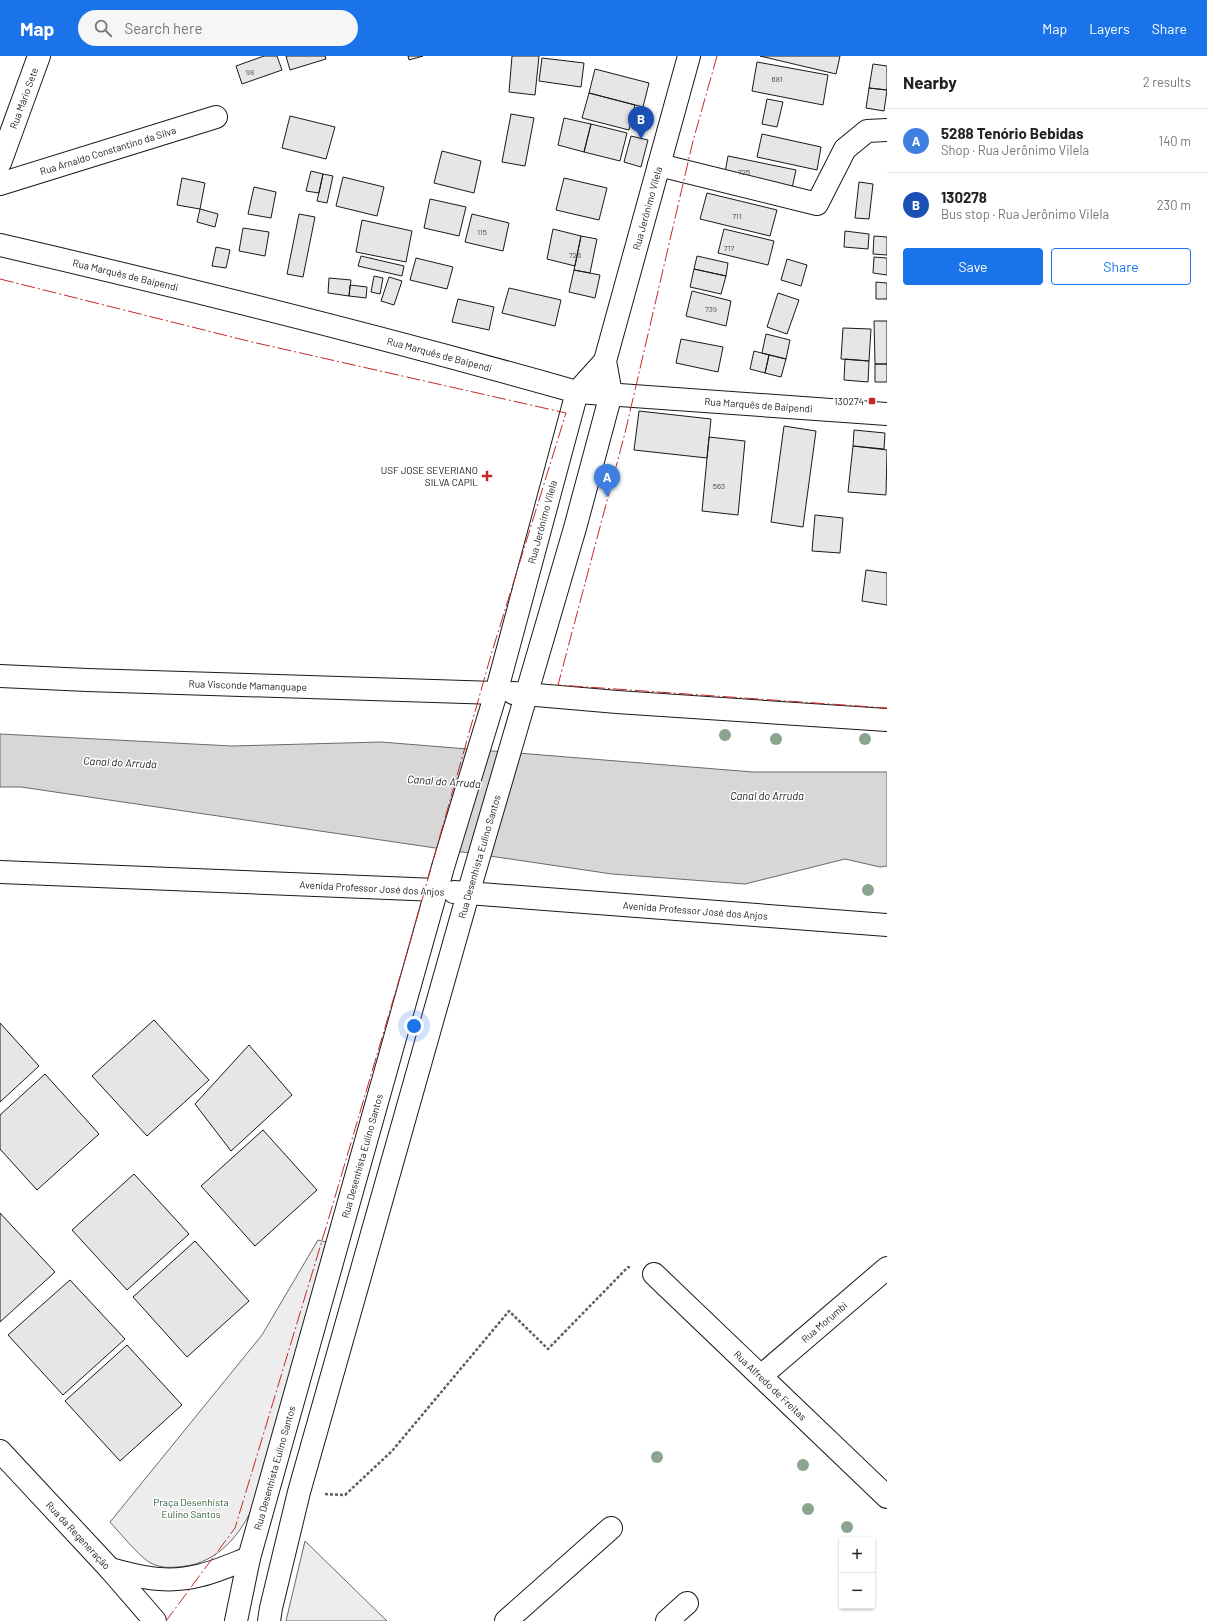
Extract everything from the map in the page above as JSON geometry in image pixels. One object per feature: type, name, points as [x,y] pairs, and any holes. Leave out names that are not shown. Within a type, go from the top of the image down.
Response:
[{"type":"main road","name":"Rua Mário Sete","points":[[0,163],[39,56]]},
{"type":"main road","name":"Rua Jerônimo Vilela","points":[[527,694],[575,528],[611,394],[605,361],[690,56]]},
{"type":"main road","name":"Rua Arnaldo Constantino da Silva","points":[[0,184],[216,117]]},
{"type":"main road","points":[[659,165],[817,204],[845,149],[867,131],[887,130]]},
{"type":"main road","name":"Rua Marquês de Baipendi","points":[[0,245],[144,278],[438,353],[577,392],[887,414]]},
{"type":"main road","name":"Rua Jerônimo Vilela","points":[[496,693],[577,392],[605,361]]},
{"type":"main road","name":"Rua Visconde Mamanguape","points":[[0,676],[496,693]]},
{"type":"main road","points":[[496,693],[887,720]]},
{"type":"main road","name":"Rua Desenhista Eulino Santos","points":[[236,1621],[249,1558],[443,867],[496,693]]},
{"type":"main road","name":"Rua Desenhista Eulino Santos","points":[[269,1621],[270,1608],[299,1492],[514,732],[527,694]]},
{"type":"main road","name":"Avenida Professor José dos Anjos","points":[[0,872],[437,890],[468,894],[887,925]]},
{"type":"main road","name":"Rua Morumbi","points":[[760,1376],[887,1268]]},
{"type":"main road","name":"Rua Alfredo de Freitas","points":[[654,1274],[887,1497]]},
{"type":"main road","name":"Rua da Regeneração","points":[[0,1452],[110,1569],[155,1621]]},
{"type":"main road","points":[[506,1621],[611,1528]]},
{"type":"main road","points":[[110,1569],[158,1579],[188,1578],[207,1574],[249,1558]]},
{"type":"main road","points":[[667,1621],[687,1603]]},
{"type":"path","points":[[299,1492],[345,1495],[392,1451],[509,1310],[548,1349],[628,1267],[654,1274]]},
{"type":"green space","name":"Praça Desenhista Eulino Santos","points":[[318,1240],[330,1243],[252,1509],[239,1531],[231,1541],[212,1556],[201,1562],[189,1565],[166,1567],[152,1564],[129,1544],[110,1522],[262,1335]]},
{"type":"green space","points":[[305,1541],[387,1621],[286,1621]]},
{"type":"water","name":"Canal do Arruda","points":[[0,734],[232,746],[381,742],[753,772],[887,772],[887,866],[880,867],[845,859],[745,884],[612,874],[21,787],[0,787]]},
{"type":"building","points":[[264,56],[277,56],[282,70],[242,84],[236,66]]},
{"type":"building","points":[[286,56],[325,56],[326,59],[290,70]]},
{"type":"building","points":[[408,56],[423,56],[409,60]]},
{"type":"building","points":[[512,56],[539,56],[535,95],[509,92]]},
{"type":"building","points":[[760,56],[840,56],[836,74]]},
{"type":"building","points":[[542,58],[584,63],[581,87],[539,81]]},
{"type":"building","points":[[757,62],[828,75],[823,105],[752,91]]},
{"type":"building","points":[[873,64],[887,66],[887,90],[869,88]]},
{"type":"building","points":[[595,69],[649,83],[643,107],[589,93]]},
{"type":"building","points":[[869,88],[887,90],[884,111],[866,108]]},
{"type":"building","points":[[589,93],[635,105],[629,130],[582,118]]},
{"type":"building","points":[[767,99],[783,102],[777,127],[762,124]]},
{"type":"building","points":[[511,114],[534,118],[525,166],[502,162]]},
{"type":"building","points":[[290,116],[335,127],[326,159],[282,148]]},
{"type":"building","points":[[564,118],[591,124],[584,152],[558,145]]},
{"type":"building","points":[[591,124],[627,133],[620,161],[584,152]]},
{"type":"building","points":[[762,134],[821,147],[817,170],[757,157]]},
{"type":"building","points":[[631,136],[648,140],[641,167],[624,162]]},
{"type":"building","points":[[442,151],[481,161],[474,193],[434,183]]},
{"type":"building","points":[[728,156],[796,170],[791,193],[724,178]]},
{"type":"building","points":[[311,171],[323,174],[319,193],[306,191]]},
{"type":"building","points":[[323,174],[333,176],[327,203],[317,201]]},
{"type":"building","points":[[343,177],[384,187],[377,216],[336,206]]},
{"type":"building","points":[[182,178],[205,183],[200,209],[177,205]]},
{"type":"building","points":[[564,178],[607,188],[599,220],[556,210]]},
{"type":"building","points":[[859,182],[873,184],[869,219],[855,218]]},
{"type":"building","points":[[254,187],[276,192],[271,218],[248,214]]},
{"type":"building","points":[[707,193],[777,210],[770,236],[700,219]]},
{"type":"building","points":[[430,199],[466,207],[459,236],[424,228]]},
{"type":"building","points":[[200,209],[218,214],[215,227],[197,222]]},
{"type":"building","points":[[299,214],[315,217],[303,277],[287,274]]},
{"type":"building","points":[[472,214],[509,223],[503,251],[465,242]]},
{"type":"building","points":[[362,220],[412,231],[406,262],[356,252]]},
{"type":"building","points":[[243,228],[269,232],[265,256],[239,251]]},
{"type":"building","points":[[553,229],[581,236],[575,266],[547,259]]},
{"type":"building","points":[[724,229],[774,241],[768,265],[718,253]]},
{"type":"building","points":[[845,231],[869,234],[868,249],[844,247]]},
{"type":"building","points":[[581,236],[597,239],[590,273],[574,270]]},
{"type":"building","points":[[874,236],[887,237],[887,255],[873,254]]},
{"type":"building","points":[[216,247],[230,250],[226,268],[212,266]]},
{"type":"building","points":[[361,256],[404,266],[402,276],[358,266]]},
{"type":"building","points":[[697,256],[728,263],[726,276],[694,269]]},
{"type":"building","points":[[874,257],[887,258],[887,275],[873,273]]},
{"type":"building","points":[[416,258],[453,267],[447,289],[410,280]]},
{"type":"building","points":[[787,259],[807,265],[801,286],[781,280]]},
{"type":"building","points":[[694,269],[726,276],[721,294],[690,287]]},
{"type":"building","points":[[574,270],[600,275],[595,298],[569,292]]},
{"type":"building","points":[[374,276],[383,278],[380,294],[371,292]]},
{"type":"building","points":[[389,277],[402,281],[394,305],[381,301]]},
{"type":"building","points":[[329,278],[351,280],[349,296],[328,293]]},
{"type":"building","points":[[876,282],[887,283],[887,299],[876,299]]},
{"type":"building","points":[[350,285],[367,287],[366,298],[349,296]]},
{"type":"building","points":[[509,288],[561,300],[555,326],[502,313]]},
{"type":"building","points":[[692,291],[731,301],[726,326],[686,316]]},
{"type":"building","points":[[778,293],[799,300],[787,334],[767,327]]},
{"type":"building","points":[[458,299],[494,307],[489,330],[452,322]]},
{"type":"building","points":[[874,321],[887,321],[887,364],[875,364]]},
{"type":"building","points":[[843,328],[871,329],[869,361],[841,359]]},
{"type":"building","points":[[766,334],[790,340],[786,359],[762,353]]},
{"type":"building","points":[[681,339],[723,347],[718,372],[676,363]]},
{"type":"building","points":[[754,351],[769,355],[765,373],[750,369]]},
{"type":"building","points":[[769,355],[786,359],[781,377],[765,373]]},
{"type":"building","points":[[845,359],[869,361],[868,382],[844,380]]},
{"type":"building","points":[[875,364],[887,364],[887,382],[875,382]]},
{"type":"building","points":[[639,411],[711,419],[707,458],[634,450]]},
{"type":"building","points":[[784,426],[816,431],[803,527],[771,522]]},
{"type":"building","points":[[854,430],[885,433],[884,449],[853,446]]},
{"type":"building","points":[[709,437],[745,441],[738,515],[702,511]]},
{"type":"building","points":[[853,446],[887,450],[886,495],[848,492]]},
{"type":"building","points":[[815,515],[843,518],[840,553],[812,551]]},
{"type":"building","points":[[866,570],[887,573],[887,605],[862,601]]},
{"type":"building","points":[[154,1020],[209,1080],[147,1136],[92,1076]]},
{"type":"building","points":[[0,1023],[39,1066],[0,1102]]},
{"type":"building","points":[[249,1045],[292,1095],[231,1151],[195,1104]]},
{"type":"building","points":[[45,1074],[99,1134],[37,1190],[0,1149],[0,1115]]},
{"type":"building","points":[[263,1130],[317,1190],[255,1246],[201,1186]]},
{"type":"building","points":[[134,1174],[189,1234],[127,1290],[72,1230]]},
{"type":"building","points":[[0,1213],[55,1272],[0,1322]]},
{"type":"building","points":[[195,1241],[249,1301],[187,1357],[133,1297]]},
{"type":"building","points":[[70,1280],[125,1339],[63,1395],[8,1335]]},
{"type":"building","points":[[127,1345],[182,1405],[120,1461],[65,1401]]},
{"type":"power","points":[[717,56],[693,141],[625,433],[558,685],[887,708]]},
{"type":"power","points":[[0,279],[252,342],[566,413],[491,655],[407,953],[235,1528],[166,1621]]},
{"type":"place","name":"130278","points":[[641,139]]},
{"type":"place","name":"130274","points":[[872,401]]},
{"type":"place","name":"USF JOSE SEVERIANO SILVA CAPIL","points":[[487,476]]},
{"type":"place","name":"5288 Tenório Bebidas","points":[[607,497]]}]
